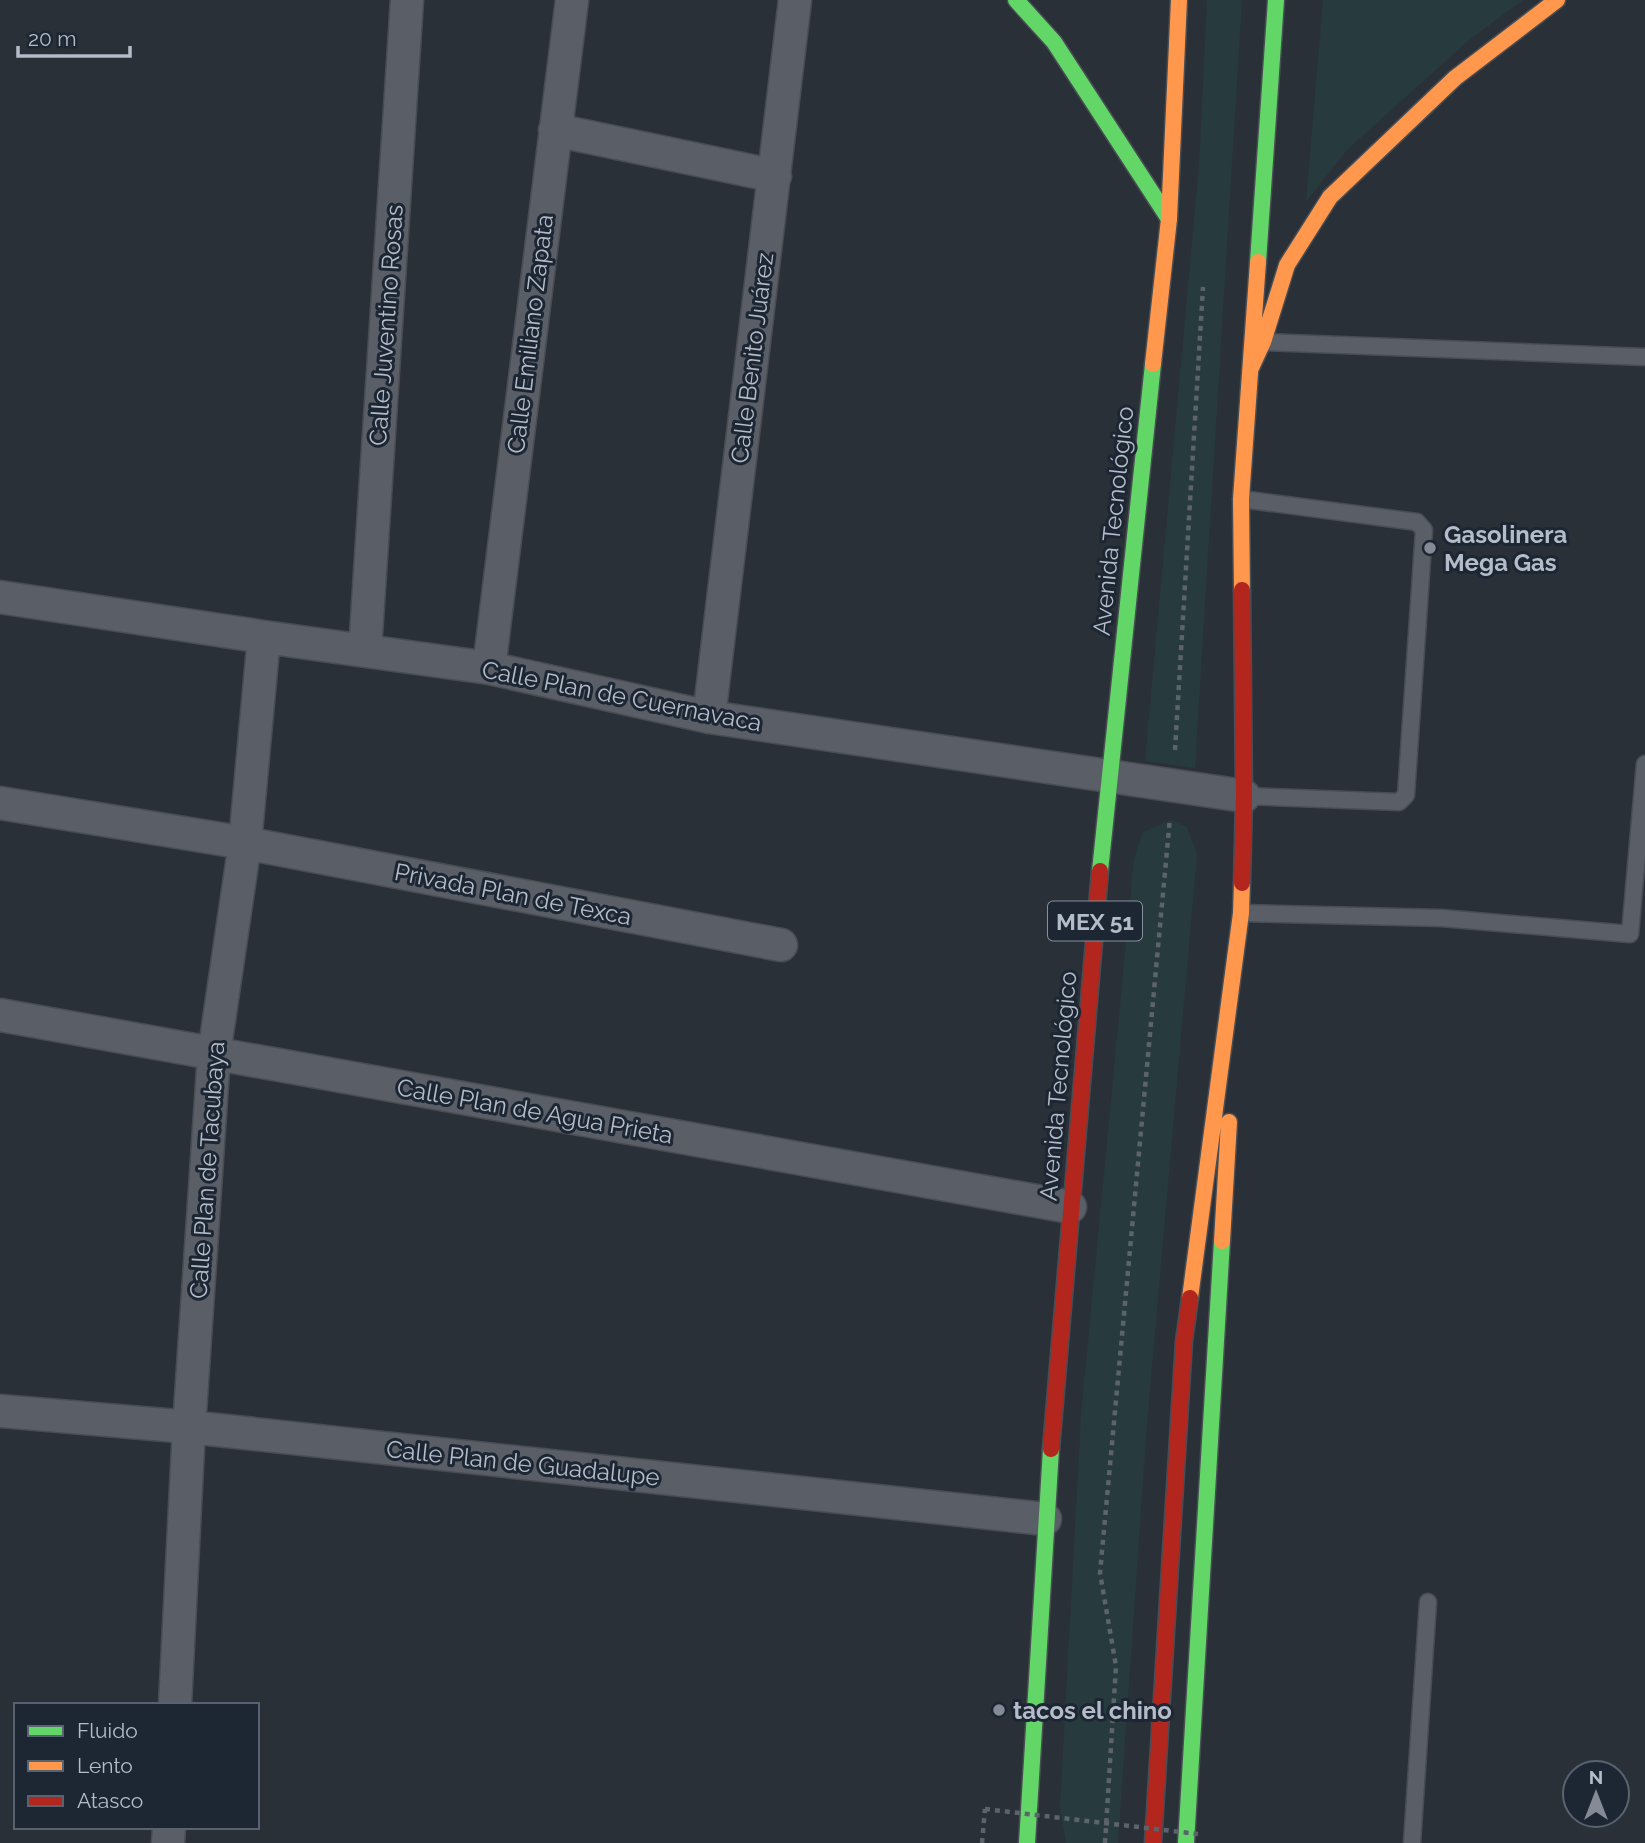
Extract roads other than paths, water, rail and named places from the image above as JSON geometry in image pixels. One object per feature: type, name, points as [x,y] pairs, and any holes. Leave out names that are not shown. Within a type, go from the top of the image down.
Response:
[{"type":"main road","points":[[1016,0],[1054,41],[1168,219]]},
{"type":"main road","name":"Avenida Tecnológico","points":[[1027,1843],[1045,1519],[1070,1207],[1108,777],[1168,219],[1179,0]]},
{"type":"main road","points":[[1192,1839],[1241,913],[1244,796],[1241,499],[1276,0]]},
{"type":"main road","points":[[1251,368],[1263,342],[1287,265],[1330,197],[1455,78],[1557,0]]},
{"type":"main road","points":[[1153,1843],[1184,1341],[1241,913]]},
{"type":"main road","points":[[1070,1207],[1081,1250],[1077,1339]]},
{"type":"street","name":"Calle Juventino Rosas","points":[[365,650],[407,0]]},
{"type":"street","name":"Calle Emiliano Zapata","points":[[489,667],[572,0]]},
{"type":"street","name":"Calle Benito Juárez","points":[[709,716],[795,0]]},
{"type":"street","points":[[555,130],[775,176]]},
{"type":"street","name":"Calle Plan de Cuernavaca","points":[[0,597],[264,637],[489,667],[709,716],[1244,796]]},
{"type":"street","name":"Calle Plan de Tacubaya","points":[[175,1703],[189,1427],[214,1054],[245,843],[264,637]]},
{"type":"street","name":"Privada Plan de Texca","points":[[0,803],[245,843],[781,945]]},
{"type":"street","name":"Calle Plan de Agua Prieta","points":[[0,1015],[1070,1207]]},
{"type":"street","name":"Calle Plan de Guadalupe","points":[[0,1411],[189,1427],[1045,1519]]},
{"type":"lane","points":[[1263,342],[1645,357]]},
{"type":"lane","points":[[1241,499],[1418,522],[1424,530],[1406,795],[1399,802],[1244,796]]},
{"type":"lane","points":[[1241,913],[1441,918],[1630,934],[1645,764]]},
{"type":"lane","points":[[1412,1843],[1428,1602]]},
{"type":"place","name":"Gasolinera Mega Gas","points":[[1430,548]]},
{"type":"place","name":"tacos el chino","points":[[999,1710]]}]
